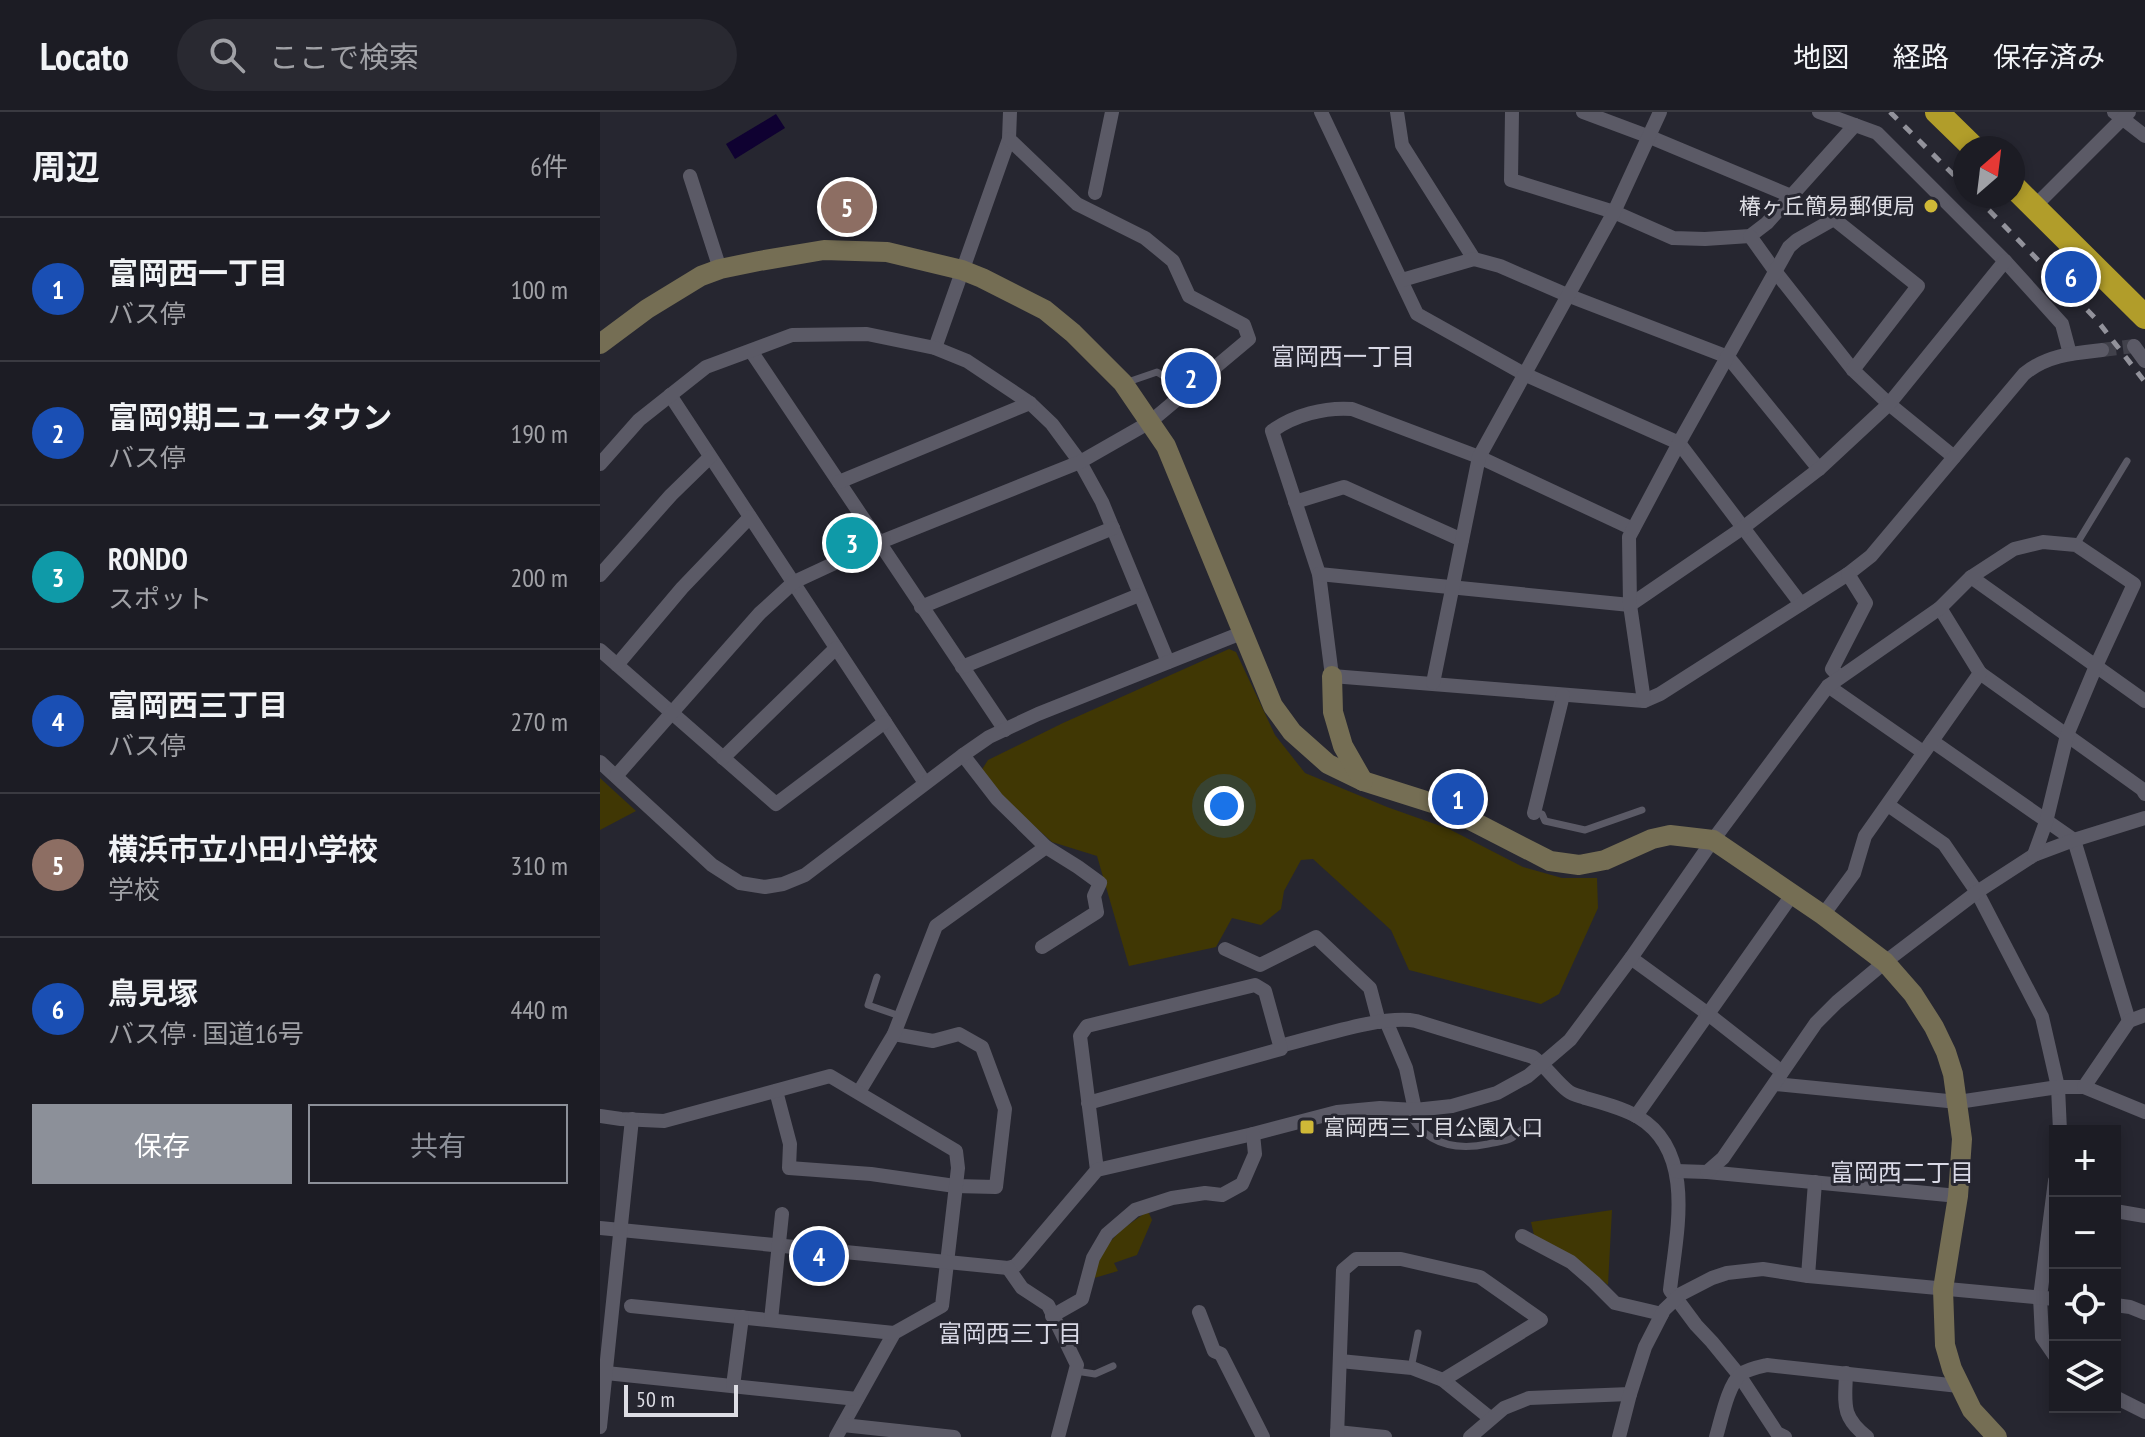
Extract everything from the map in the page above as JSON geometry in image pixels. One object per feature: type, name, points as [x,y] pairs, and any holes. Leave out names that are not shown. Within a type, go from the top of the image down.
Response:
[{"type":"highway","points":[[1937,112],[1962,136]]},
{"type":"highway","points":[[2025,198],[2143,311]]},
{"type":"street","points":[[935,348],[1009,139],[1010,112]]},
{"type":"street","points":[[1095,193],[1112,112]]},
{"type":"street","points":[[1321,112],[1417,314],[1524,374],[1679,443],[1801,604]]},
{"type":"street","points":[[1397,112],[1402,145],[1474,259]]},
{"type":"street","points":[[1512,112],[1511,180],[1614,212],[1673,238],[1750,236],[1767,223],[1855,125]]},
{"type":"street","points":[[1583,112],[1791,196]]},
{"type":"street","points":[[1433,683],[1479,457],[1614,212],[1660,112]]},
{"type":"street","points":[[1819,112],[1877,133],[2005,261],[2062,324],[2070,354]]},
{"type":"street","points":[[2034,207],[2122,114],[2145,136]]},
{"type":"street","points":[[616,776],[760,613],[794,582],[878,543],[1080,462],[1150,422],[1249,339],[1244,325],[1189,296],[1173,261],[1145,238],[1077,204],[1009,139]]},
{"type":"street","points":[[690,176],[720,269]]},
{"type":"street","points":[[1644,701],[1630,605],[1629,537],[1789,247],[1834,219],[1918,286],[1853,370]]},
{"type":"street","points":[[1750,236],[1853,370],[1954,457]]},
{"type":"street","points":[[600,344],[661,300],[701,276],[720,269],[824,250],[887,252],[962,270],[982,278],[1045,310],[1123,383],[1166,446],[1273,706],[1292,732],[1328,764],[1363,781],[1445,807],[1550,861],[1579,865],[1605,860],[1652,839],[1670,835],[1713,840],[1823,915],[1885,962],[1913,994],[1934,1027],[1946,1052],[1958,1102],[1962,1139],[1958,1196],[1943,1289],[1945,1345],[1959,1386],[1972,1410],[1997,1437]]},
{"type":"street","points":[[1402,280],[1474,259],[1500,266],[1728,357],[1819,469]]},
{"type":"street","points":[[1319,574],[1630,605],[1744,527],[1819,469],[1889,404],[2005,261]]},
{"type":"street","points":[[600,464],[639,420],[706,367],[792,335],[867,334],[935,348],[967,361],[1030,403],[1052,424],[1080,462],[1102,502],[1168,662]]},
{"type":"street","points":[[2134,346],[2145,361]]},
{"type":"street","points":[[1332,676],[1644,701],[1660,694],[1848,574],[1871,556],[2024,374],[2052,358],[2102,350]]},
{"type":"street","points":[[751,351],[1005,730]]},
{"type":"street","points":[[670,395],[925,783]]},
{"type":"street","points":[[839,482],[1030,403]]},
{"type":"street","points":[[1363,781],[1343,746],[1333,712],[1332,676],[1319,574],[1272,431],[1284,422],[1332,408],[1352,409],[1479,457],[1633,529]]},
{"type":"street","points":[[600,575],[671,495],[710,457]]},
{"type":"street","points":[[1295,502],[1344,487],[1462,540]]},
{"type":"street","points":[[617,665],[682,588],[750,517]]},
{"type":"street","points":[[921,607],[1113,528]]},
{"type":"street","points":[[600,1228],[1008,1268],[1019,1262],[1097,1170],[1337,1112],[1452,1106],[1497,1093],[1528,1076],[1570,1040],[1713,840],[1834,682],[1940,608],[1971,577],[2014,549],[2043,542],[2076,545],[2140,589],[2096,666],[2067,735],[2046,822],[2034,855]]},
{"type":"street","points":[[1848,574],[1866,603],[1832,669],[1834,682],[2074,840],[2129,1021]]},
{"type":"street","points":[[1971,577],[2145,701]]},
{"type":"street","points":[[962,667],[1139,595]]},
{"type":"street","points":[[1940,608],[1980,673],[2145,794]]},
{"type":"street","points":[[600,762],[712,865],[740,883],[765,887],[783,884],[805,875],[989,737],[1038,714],[1244,632]]},
{"type":"street","points":[[723,758],[836,648]]},
{"type":"street","points":[[600,650],[776,804],[885,722]]},
{"type":"street","points":[[1823,915],[1854,873],[1865,836],[1980,673]]},
{"type":"street","points":[[1534,813],[1563,695]]},
{"type":"street","points":[[963,755],[997,799],[1046,847],[1100,883],[1094,896],[1097,912],[1042,947]]},
{"type":"street","points":[[1888,805],[1944,844],[1977,892],[2042,1017],[2058,1087],[2060,1125]]},
{"type":"street","points":[[1707,1172],[1723,1158],[1816,1023],[1885,962],[1977,892],[2034,855],[2145,818]]},
{"type":"street","points":[[859,1092],[894,1034],[936,926],[1046,847]]},
{"type":"street","points":[[1636,1116],[1792,895]]},
{"type":"street","points":[[1225,949],[1260,965],[1316,937],[1370,988],[1382,1022],[1406,1068],[1411,1110]]},
{"type":"street","points":[[1631,958],[1708,1014],[1778,1078],[1958,1102],[2058,1087],[2084,1087],[2145,1112]]},
{"type":"street","points":[[1088,1103],[1281,1049],[1265,991],[1255,985],[1087,1026],[1080,1036],[1088,1103],[1097,1170]]},
{"type":"street","points":[[2084,1087],[2129,1021],[2145,1015]]},
{"type":"street","points":[[1280,1046],[1404,1018],[1533,1057],[1543,1064],[1568,1096],[1636,1116],[1650,1125],[1662,1139],[1676,1171],[1679,1204],[1670,1290],[1739,1375],[1777,1433],[1785,1437]]},
{"type":"street","points":[[776,1091],[790,1144],[789,1168],[871,1174],[955,1186],[996,1187],[1005,1109],[982,1047],[959,1034],[933,1041],[894,1034]]},
{"type":"street","points":[[600,1116],[664,1121],[830,1076],[956,1151],[958,1158],[942,1306],[894,1333],[839,1431],[954,1437]]},
{"type":"street","points":[[600,1427],[632,1119]]},
{"type":"street","points":[[1052,1316],[1082,1299],[1093,1258],[1107,1234],[1135,1210],[1172,1198],[1205,1193],[1222,1195],[1242,1184],[1255,1154],[1253,1134]]},
{"type":"street","points":[[1676,1171],[1958,1196]]},
{"type":"street","points":[[1808,1276],[1815,1182]]},
{"type":"street","points":[[2121,1212],[2145,1216]]},
{"type":"street","points":[[771,1320],[782,1214]]},
{"type":"street","points":[[1522,1236],[1571,1262],[1615,1303],[1662,1314]]},
{"type":"street","points":[[1385,1437],[1337,1434],[1343,1270],[1356,1259],[1401,1259],[1480,1277],[1541,1320],[1443,1380]]},
{"type":"street","points":[[1008,1268],[1022,1288],[1048,1305],[1077,1365],[1058,1437]]},
{"type":"street","points":[[1619,1437],[1645,1347],[1662,1314],[1676,1298],[1727,1273],[1763,1269],[1808,1276],[2048,1298]]},
{"type":"street","points":[[2049,1347],[2042,1337],[2050,1269]]},
{"type":"street","points":[[631,1306],[894,1333]]},
{"type":"street","points":[[2121,1306],[2145,1313]]},
{"type":"street","points":[[1199,1312],[1214,1351],[1221,1354],[1263,1437]]},
{"type":"street","points":[[733,1386],[742,1317]]},
{"type":"street","points":[[1340,1361],[1411,1368],[1443,1380],[1490,1418]]},
{"type":"street","points":[[1716,1437],[1730,1390],[1739,1375],[1767,1365],[1959,1386]]},
{"type":"street","points":[[606,1373],[857,1399]]},
{"type":"street","points":[[1846,1373],[1845,1407],[1853,1425],[1867,1437]]},
{"type":"street","points":[[1470,1437],[1504,1408],[1529,1398],[1630,1394]]},
{"type":"street","points":[[2121,1400],[2145,1412]]},
{"type":"lane","points":[[1123,383],[1157,372],[1188,391]]},
{"type":"lane","points":[[2076,545],[2127,461]]},
{"type":"lane","points":[[1534,813],[1542,814],[1545,821],[1585,830],[1642,810]]},
{"type":"lane","points":[[877,977],[868,1005],[900,1016]]},
{"type":"lane","points":[[1411,1110],[1417,1126],[1437,1141],[1453,1147],[1468,1148],[1510,1140],[1527,1126]]},
{"type":"lane","points":[[1411,1368],[1418,1333]]},
{"type":"lane","points":[[1076,1371],[1095,1374],[1113,1366]]},
{"type":"shaded area","points":[[776,114],[785,128],[735,159],[726,144]]},
{"type":"shaded area","points":[[858,524],[869,540],[838,554],[831,543]]},
{"type":"shaded area","points":[[1229,649],[1236,652],[1275,735],[1305,773],[1449,829],[1523,867],[1562,878],[1597,878],[1598,908],[1559,994],[1541,1004],[1409,970],[1391,930],[1313,859],[1301,860],[1284,891],[1281,909],[1261,925],[1232,918],[1216,947],[1129,966],[1097,856],[1052,842],[992,788],[981,771],[988,760],[1063,723]]},
{"type":"shaded area","points":[[600,778],[636,811],[600,830]]},
{"type":"shaded area","points":[[1612,1210],[1608,1285],[1578,1261],[1534,1235],[1531,1222]]},
{"type":"shaded area","points":[[1148,1211],[1152,1220],[1137,1255],[1114,1263],[1118,1271],[1091,1279],[1100,1253],[1121,1230]]},
{"type":"tunnel","points":[[2102,350],[2134,346]]},
{"type":"railway","points":[[1890,112],[1953,174]]},
{"type":"railway","points":[[1987,208],[2096,319],[2145,382]]},
{"type":"place","name":"椿ヶ丘簡易郵便局","points":[[1931,206]]},
{"type":"place","name":"横浜市立小田小学校","points":[[847,207]]},
{"type":"place","name":"鳥見塚","points":[[2071,277]]},
{"type":"place","name":"富岡9期ニュータウン","points":[[1191,378]]},
{"type":"place","name":"RONDO","points":[[852,543]]},
{"type":"place","name":"富岡西一丁目","points":[[1458,799]]},
{"type":"place","name":"富岡西三丁目公園入口","points":[[1307,1127]]},
{"type":"place","name":"富岡西三丁目","points":[[819,1256]]},
{"type":"district","name":"富岡西一丁目","points":[[1343,356]]},
{"type":"district","name":"富岡西二丁目","points":[[1902,1172]]},
{"type":"district","name":"富岡西三丁目","points":[[1010,1333]]}]
